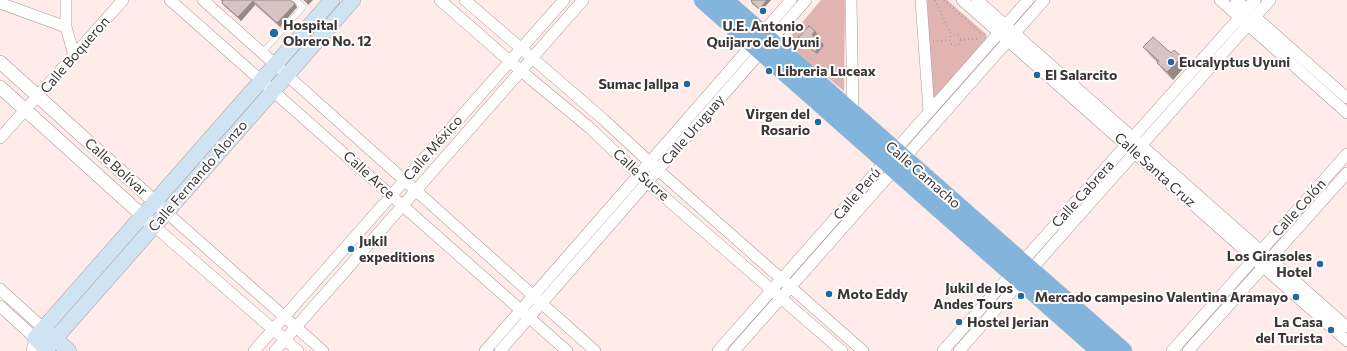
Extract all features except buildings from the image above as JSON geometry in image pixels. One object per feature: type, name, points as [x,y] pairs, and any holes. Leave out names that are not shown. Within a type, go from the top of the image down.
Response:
[{"type":"highway","name":"Calle Camacho","points":[[703,0],[853,113],[895,160]]},
{"type":"highway","name":"Calle Camacho","points":[[724,0],[762,43],[1022,271],[1123,351]]},
{"type":"highway","name":"Calle Camacho","points":[[1022,271],[1100,351]]},
{"type":"main road","name":"Calle Fernando Alonzo","points":[[43,344],[142,215],[332,0]]},
{"type":"main road","name":"Calle Fernando Alonzo","points":[[43,344],[154,226],[353,0]]},
{"type":"main road","points":[[43,344],[69,351]]},
{"type":"street","points":[[66,0],[66,27],[74,55]]},
{"type":"street","name":"Calle Boqueron","points":[[0,138],[123,0]]},
{"type":"street","name":"Calle Arce","points":[[170,0],[567,351]]},
{"type":"street","name":"Calle Arce","points":[[203,0],[595,351]]},
{"type":"street","name":"Calle Sucre","points":[[440,0],[521,71],[590,128],[643,178],[780,299],[842,351]]},
{"type":"street","name":"Calle Sucre","points":[[465,0],[603,119],[653,167],[863,351]]},
{"type":"street","name":"Calle México","points":[[254,351],[564,0]]},
{"type":"street","name":"Calle México","points":[[275,351],[583,0]]},
{"type":"street","name":"Calle Uruguay","points":[[762,43],[792,0]]},
{"type":"street","name":"Calle Uruguay","points":[[486,351],[525,314],[762,43],[806,0]]},
{"type":"street","points":[[851,0],[853,113]]},
{"type":"street","points":[[921,0],[929,112]]},
{"type":"street","name":"Calle Santa Cruz","points":[[962,0],[1002,29],[1130,141],[1267,263],[1347,341]]},
{"type":"street","name":"Calle Santa Cruz","points":[[977,0],[1002,29]]},
{"type":"street","name":"Calle Perú","points":[[734,351],[790,288],[895,160],[929,112],[1028,0]]},
{"type":"street","name":"Calle Perú","points":[[718,351],[781,280],[1011,37],[1044,0]]},
{"type":"street","points":[[1220,0],[1243,13],[1347,112]]},
{"type":"street","points":[[1236,0],[1243,13]]},
{"type":"street","name":"Calle Cabrera","points":[[959,351],[1022,271],[1130,141],[1254,0]]},
{"type":"street","name":"Calle Cabrera","points":[[943,351],[1022,271],[1138,149],[1270,0]]},
{"type":"street","points":[[0,3],[66,27]]},
{"type":"street","points":[[1252,22],[1347,98]]},
{"type":"street","name":"Calle Bolívar","points":[[0,62],[154,202],[323,351]]},
{"type":"street","name":"Calle Bolívar","points":[[0,87],[154,226],[298,351]]},
{"type":"street","name":"Calle Colón","points":[[1172,351],[1347,154]]},
{"type":"street","name":"Calle Colón","points":[[1188,351],[1347,173]]},
{"type":"street","name":"Calle Santa Cruz","points":[[1267,263],[1347,327]]},
{"type":"street","points":[[0,289],[43,344]]},
{"type":"street","points":[[0,306],[43,344]]},
{"type":"street","name":"Calle Uruguay","points":[[500,351],[525,314]]},
{"type":"lane","points":[[262,53],[303,7],[296,0]]},
{"type":"path","points":[[935,0],[952,36],[950,41]]},
{"type":"path","points":[[944,0],[984,35],[985,38],[960,40]]},
{"type":"path","points":[[952,36],[958,36],[960,40]]},
{"type":"path","points":[[950,41],[951,44],[955,46],[960,40]]},
{"type":"path","points":[[931,42],[950,41]]},
{"type":"shaded area","points":[[821,0],[845,0],[844,91],[785,43]]},
{"type":"shaded area","points":[[927,0],[947,0],[986,34],[987,38],[937,97],[933,97],[932,94]]},
{"type":"place","name":"U.E. Antonio Quijarro de Uyuni","points":[[763,11]]},
{"type":"place","name":"Hospital Obrero No. 12","points":[[274,33]]},
{"type":"place","name":"Eucalyptus Uyuni","points":[[1171,62]]},
{"type":"place","name":"Libreria Luceax","points":[[769,71]]},
{"type":"place","name":"El Salarcito","points":[[1037,75]]},
{"type":"place","name":"Sumac Jallpa","points":[[687,84]]},
{"type":"place","name":"Virgen del Rosario","points":[[818,122]]},
{"type":"place","name":"Jukil expeditions","points":[[351,249]]},
{"type":"place","name":"Los Girasoles Hotel","points":[[1320,264]]},
{"type":"place","name":"Moto Eddy","points":[[829,294]]},
{"type":"place","name":"Jukil de los Andes Tours","points":[[1021,296]]},
{"type":"place","name":"Mercado campesino Valentina Aramayo","points":[[1296,297]]},
{"type":"place","name":"Hostel Jerian","points":[[959,322]]},
{"type":"place","name":"La Casa del Turista","points":[[1331,330]]}]
